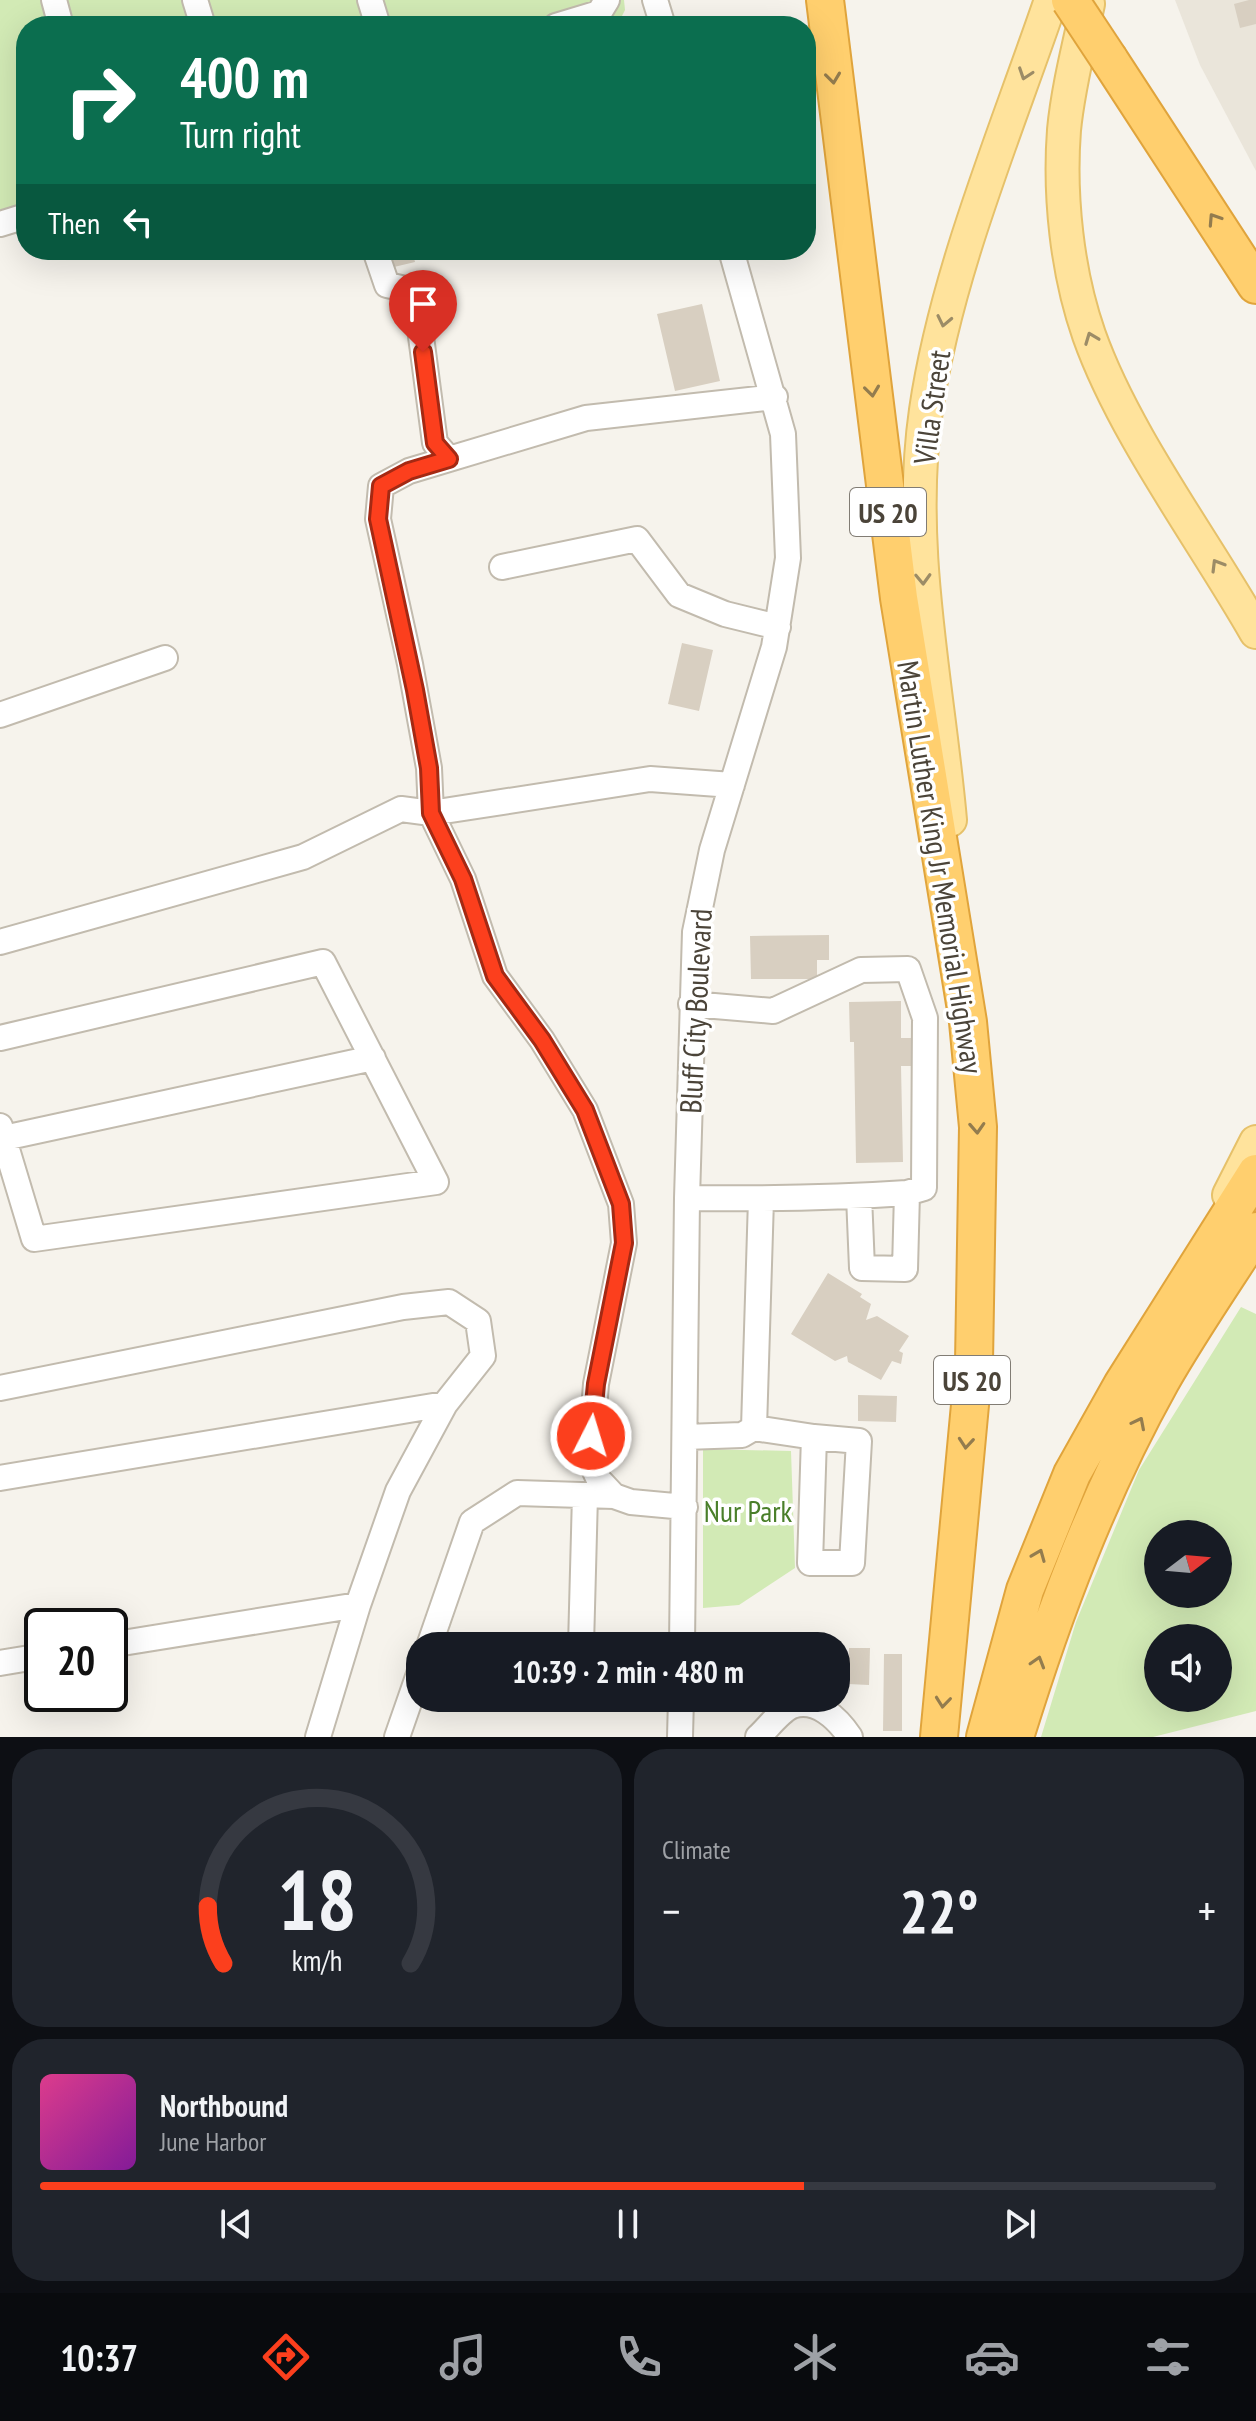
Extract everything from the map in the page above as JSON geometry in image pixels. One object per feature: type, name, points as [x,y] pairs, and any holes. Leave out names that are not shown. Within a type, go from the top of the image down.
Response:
[{"type":"highway","name":"Martin Luther King Jr Memorial Highway","points":[[825,0],[899,598],[968,1022],[978,1127],[974,1362],[939,1737]]},
{"type":"highway","points":[[1070,0],[1256,285]]},
{"type":"highway","points":[[985,1737],[1025,1590],[1072,1474],[1177,1297],[1256,1173]]},
{"type":"highway","points":[[1015,1737],[1049,1625],[1109,1482],[1162,1379],[1256,1231]]},
{"type":"main road","name":"Villa Street","points":[[968,1022],[945,756],[923,590],[921,488],[926,412],[946,310],[1051,0]]},
{"type":"main road","points":[[1089,0],[1064,131],[1065,210],[1074,276],[1089,335],[1124,411],[1256,632]]},
{"type":"main road","points":[[1177,1297],[1256,1142]]},
{"type":"street","points":[[589,16],[599,13],[606,3]]},
{"type":"street","points":[[378,260],[387,285],[415,291],[435,443],[449,459]]},
{"type":"street","name":"Bluff City Boulevard","points":[[682,1632],[687,1198],[695,932],[703,888],[778,627],[788,558],[783,434],[734,260]]},
{"type":"street","points":[[614,1496],[599,1480],[590,1460],[596,1384],[624,1243],[621,1204],[585,1110],[542,1040],[495,976],[463,879],[431,813],[429,768],[413,679],[378,519],[381,486],[409,471],[586,418],[775,397]]},
{"type":"street","points":[[502,567],[637,539],[679,595],[725,614],[778,627]]},
{"type":"street","points":[[0,715],[165,658]]},
{"type":"street","points":[[0,942],[303,857],[401,809],[431,813],[650,779],[732,785]]},
{"type":"street","points":[[0,1038],[323,962],[373,1058],[436,1182],[34,1239],[2,1132],[373,1058]]},
{"type":"street","points":[[687,1198],[859,1196],[907,1193],[924,1188],[925,1018],[908,969],[861,970],[773,1011],[691,1004]]},
{"type":"street","points":[[859,1196],[862,1268],[905,1269],[907,1193]]},
{"type":"street","points":[[754,1428],[761,1199]]},
{"type":"street","points":[[0,1388],[390,1310],[449,1302],[478,1321],[483,1356],[445,1404],[398,1491],[358,1605],[318,1737]]},
{"type":"street","points":[[0,1478],[445,1404]]},
{"type":"street","points":[[685,1437],[742,1435],[754,1428],[859,1441],[852,1563],[810,1563],[814,1437]]},
{"type":"street","points":[[434,1632],[472,1522],[517,1493],[614,1496],[631,1502],[685,1507]]},
{"type":"street","points":[[581,1632],[585,1495]]},
{"type":"street","points":[[128,1642],[358,1605]]},
{"type":"street","points":[[0,1663],[24,1659]]},
{"type":"street","points":[[758,1737],[790,1707],[803,1705],[822,1709],[841,1724],[850,1737]]},
{"type":"street","points":[[397,1737],[406,1711]]},
{"type":"street","points":[[680,1737],[681,1712]]},
{"type":"shaded area","points":[[1175,0],[1256,0],[1256,171],[1200,65]]},
{"type":"green space","points":[[0,0],[624,0],[622,16],[16,16],[16,205],[0,210]]},
{"type":"green space","points":[[1241,1307],[1256,1314],[1256,1711],[1153,1737],[1041,1737],[1076,1622],[1139,1470]]},
{"type":"green space","name":"Nur Park","points":[[703,1449],[791,1451],[795,1568],[739,1605],[703,1608]]},
{"type":"building","points":[[1256,0],[1256,24],[1240,28],[1234,4]]},
{"type":"building","points":[[392,260],[414,260],[415,262],[394,267]]},
{"type":"building","points":[[702,304],[720,381],[675,391],[657,314]]},
{"type":"building","points":[[682,643],[713,650],[699,711],[668,704]]},
{"type":"building","points":[[829,935],[829,960],[817,960],[817,979],[751,979],[750,936]]},
{"type":"building","points":[[901,1001],[901,1038],[915,1038],[915,1066],[901,1066],[903,1162],[856,1163],[854,1042],[850,1042],[849,1002]]},
{"type":"building","points":[[828,1273],[862,1294],[860,1297],[871,1304],[866,1320],[877,1316],[909,1336],[899,1351],[903,1353],[901,1364],[892,1361],[881,1380],[848,1362],[847,1356],[835,1361],[791,1334]]},
{"type":"building","points":[[858,1395],[897,1396],[896,1422],[858,1421]]},
{"type":"building","points":[[850,1648],[870,1648],[869,1685],[850,1684]]},
{"type":"building","points":[[884,1654],[902,1654],[902,1731],[883,1731]]},
{"type":"route","points":[[423,352],[435,443],[449,459],[409,471],[381,486],[378,519],[415,690],[429,768],[431,813],[463,879],[495,976],[542,1040],[585,1110],[621,1204],[624,1243],[596,1384],[591,1436]]}]
